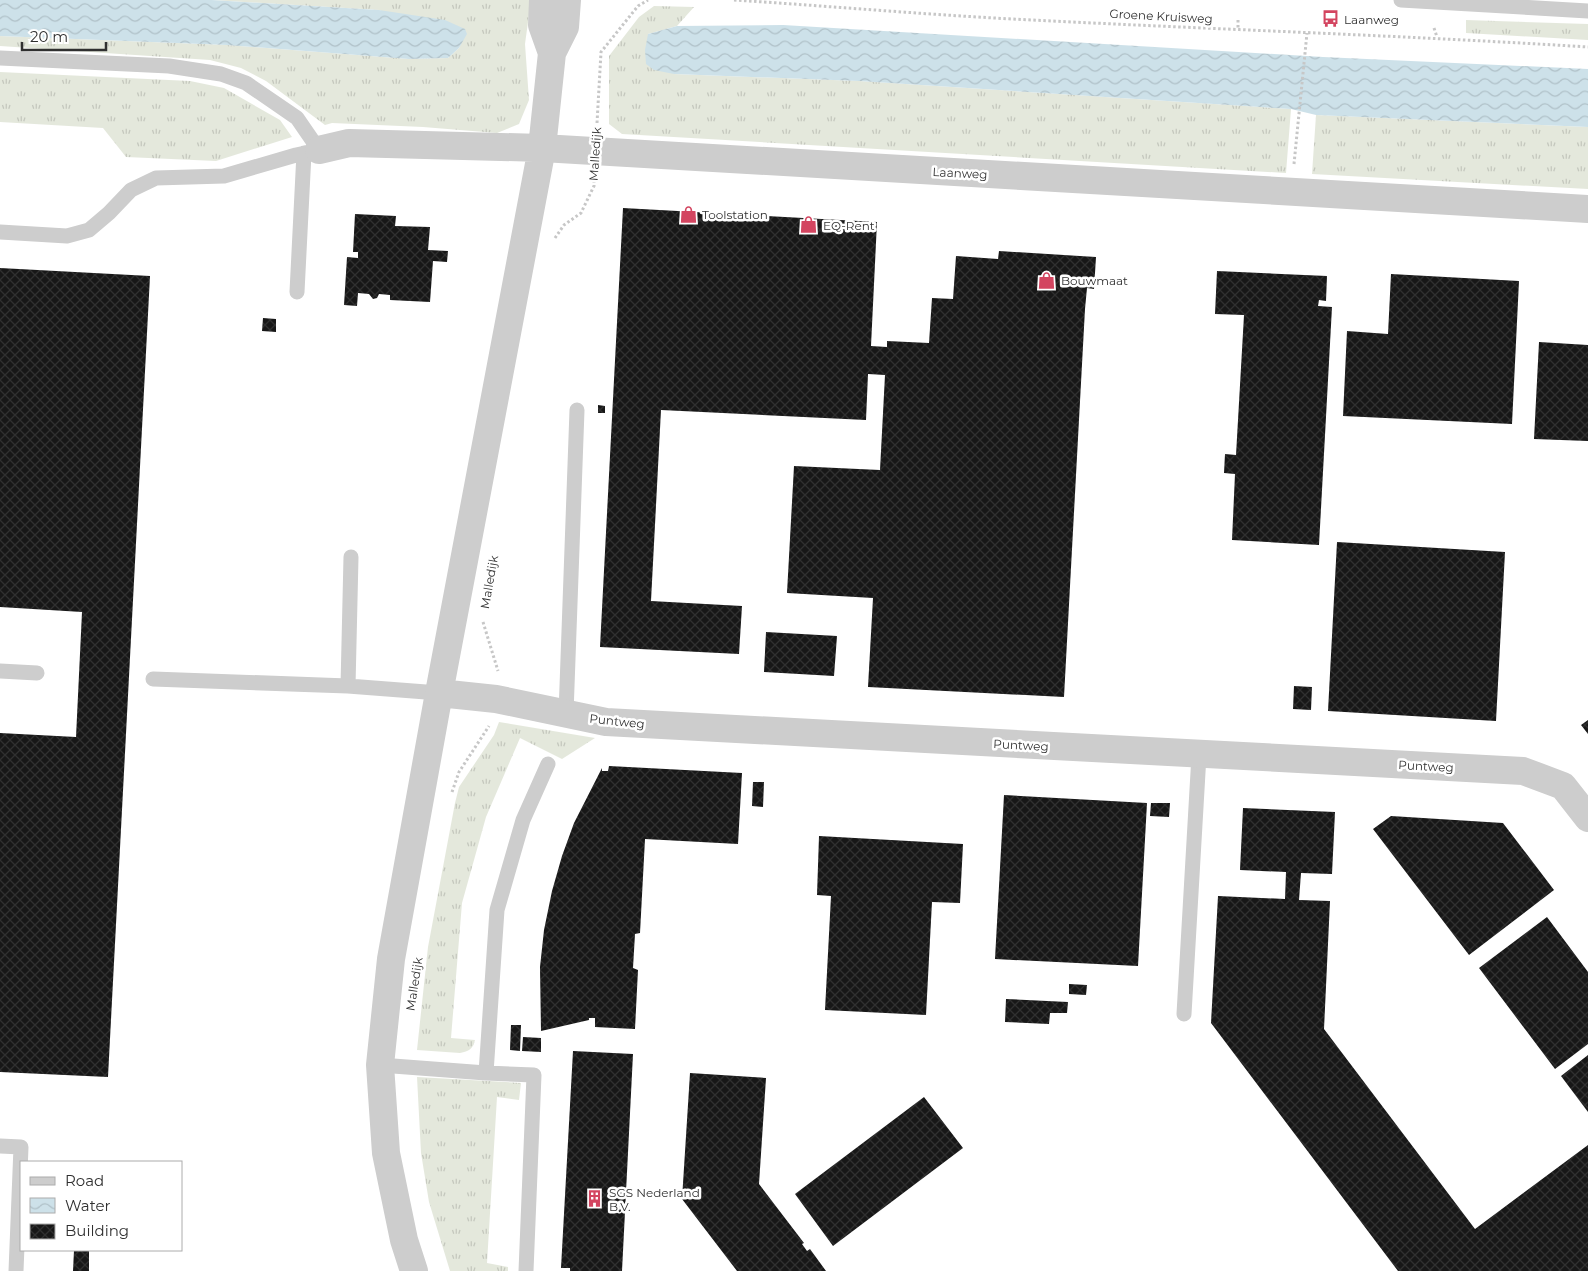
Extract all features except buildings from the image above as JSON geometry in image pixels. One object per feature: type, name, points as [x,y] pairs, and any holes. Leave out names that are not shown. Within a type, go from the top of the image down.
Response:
[{"type":"street","name":"Malledijk","points":[[543,0],[542,25],[552,53]]},
{"type":"street","name":"Malledijk","points":[[414,1271],[404,1240],[386,1153],[380,1065],[390,959],[542,148],[552,53],[564,27],[567,0]]},
{"type":"street","points":[[312,151],[349,143],[542,148]]},
{"type":"street","name":"Laanweg","points":[[542,148],[1588,210]]},
{"type":"street","name":"Puntweg","points":[[439,693],[496,699],[606,722],[1523,772],[1564,786],[1588,818]]},
{"type":"lane","points":[[1401,0],[1588,11]]},
{"type":"lane","points":[[0,58],[169,66],[221,74],[246,83],[297,118],[312,151],[297,292]]},
{"type":"lane","points":[[0,232],[67,236],[89,230],[132,190],[156,178],[224,176],[312,151]]},
{"type":"lane","points":[[566,714],[577,410]]},
{"type":"lane","points":[[348,686],[351,557]]},
{"type":"lane","points":[[0,671],[36,674]]},
{"type":"lane","points":[[153,679],[348,686],[439,693]]},
{"type":"lane","points":[[1184,1014],[1199,755]]},
{"type":"lane","points":[[486,1073],[497,910],[523,820],[548,764]]},
{"type":"lane","points":[[380,1065],[486,1073],[534,1074],[526,1271]]},
{"type":"lane","points":[[0,1146],[22,1147],[21,1161]]},
{"type":"lane","points":[[16,1271],[20,1188]]},
{"type":"path","name":"Malledijk","points":[[551,245],[564,224],[582,213],[594,186],[601,52],[638,6],[648,0]]},
{"type":"path","name":"Groene Kruisweg","points":[[734,0],[1012,18],[1307,33],[1437,37],[1588,47]]},
{"type":"path","points":[[1238,20],[1238,29]]},
{"type":"path","points":[[1434,28],[1437,37]]},
{"type":"path","points":[[1291,192],[1307,33]]},
{"type":"path","name":"Malledijk","points":[[451,796],[459,772],[489,727],[496,699],[498,672],[482,622],[484,613]]},
{"type":"green space","points":[[212,0],[531,0],[525,44],[529,100],[519,124],[497,133],[423,127],[332,123],[325,125],[266,81],[241,68],[210,60],[0,46],[0,36],[227,45],[409,59],[448,58],[459,48],[462,41],[379,10]]},
{"type":"green space","points":[[654,6],[694,7],[677,26],[648,34],[674,74],[859,81],[1291,109],[1286,173],[622,134],[609,124],[609,56],[639,17]]},
{"type":"green space","points":[[1466,20],[1588,24],[1588,40],[1466,33]]},
{"type":"green space","points":[[0,72],[190,81],[224,88],[280,120],[292,137],[216,161],[126,157],[103,128],[0,122]]},
{"type":"green space","points":[[1316,115],[1588,127],[1588,189],[1312,174]]},
{"type":"green space","points":[[499,722],[595,738],[562,759],[520,738],[486,817],[462,903],[451,1038],[475,1040],[470,1049],[460,1053],[417,1050],[428,947],[459,787],[494,735]]},
{"type":"green space","points":[[417,1077],[521,1083],[519,1100],[497,1097],[487,1263],[508,1267],[508,1271],[450,1271],[429,1202],[421,1153]]},
{"type":"water","points":[[0,0],[212,0],[379,10],[445,20],[465,29],[467,34],[459,48],[448,58],[409,59],[227,45],[0,36]]},
{"type":"water","points":[[783,25],[1323,57],[1588,69],[1588,127],[1316,115],[1291,109],[859,81],[674,74],[654,70],[646,64],[645,50],[648,34],[677,26]]},
{"type":"place","name":"Laanweg","points":[[1330,19]]},
{"type":"place","name":"Toolstation","points":[[688,214]]},
{"type":"place","name":"EQ-Rent","points":[[809,225]]},
{"type":"place","name":"Bouwmaat","points":[[1047,280]]},
{"type":"place","name":"SGS Nederland B.V.","points":[[595,1199]]}]
